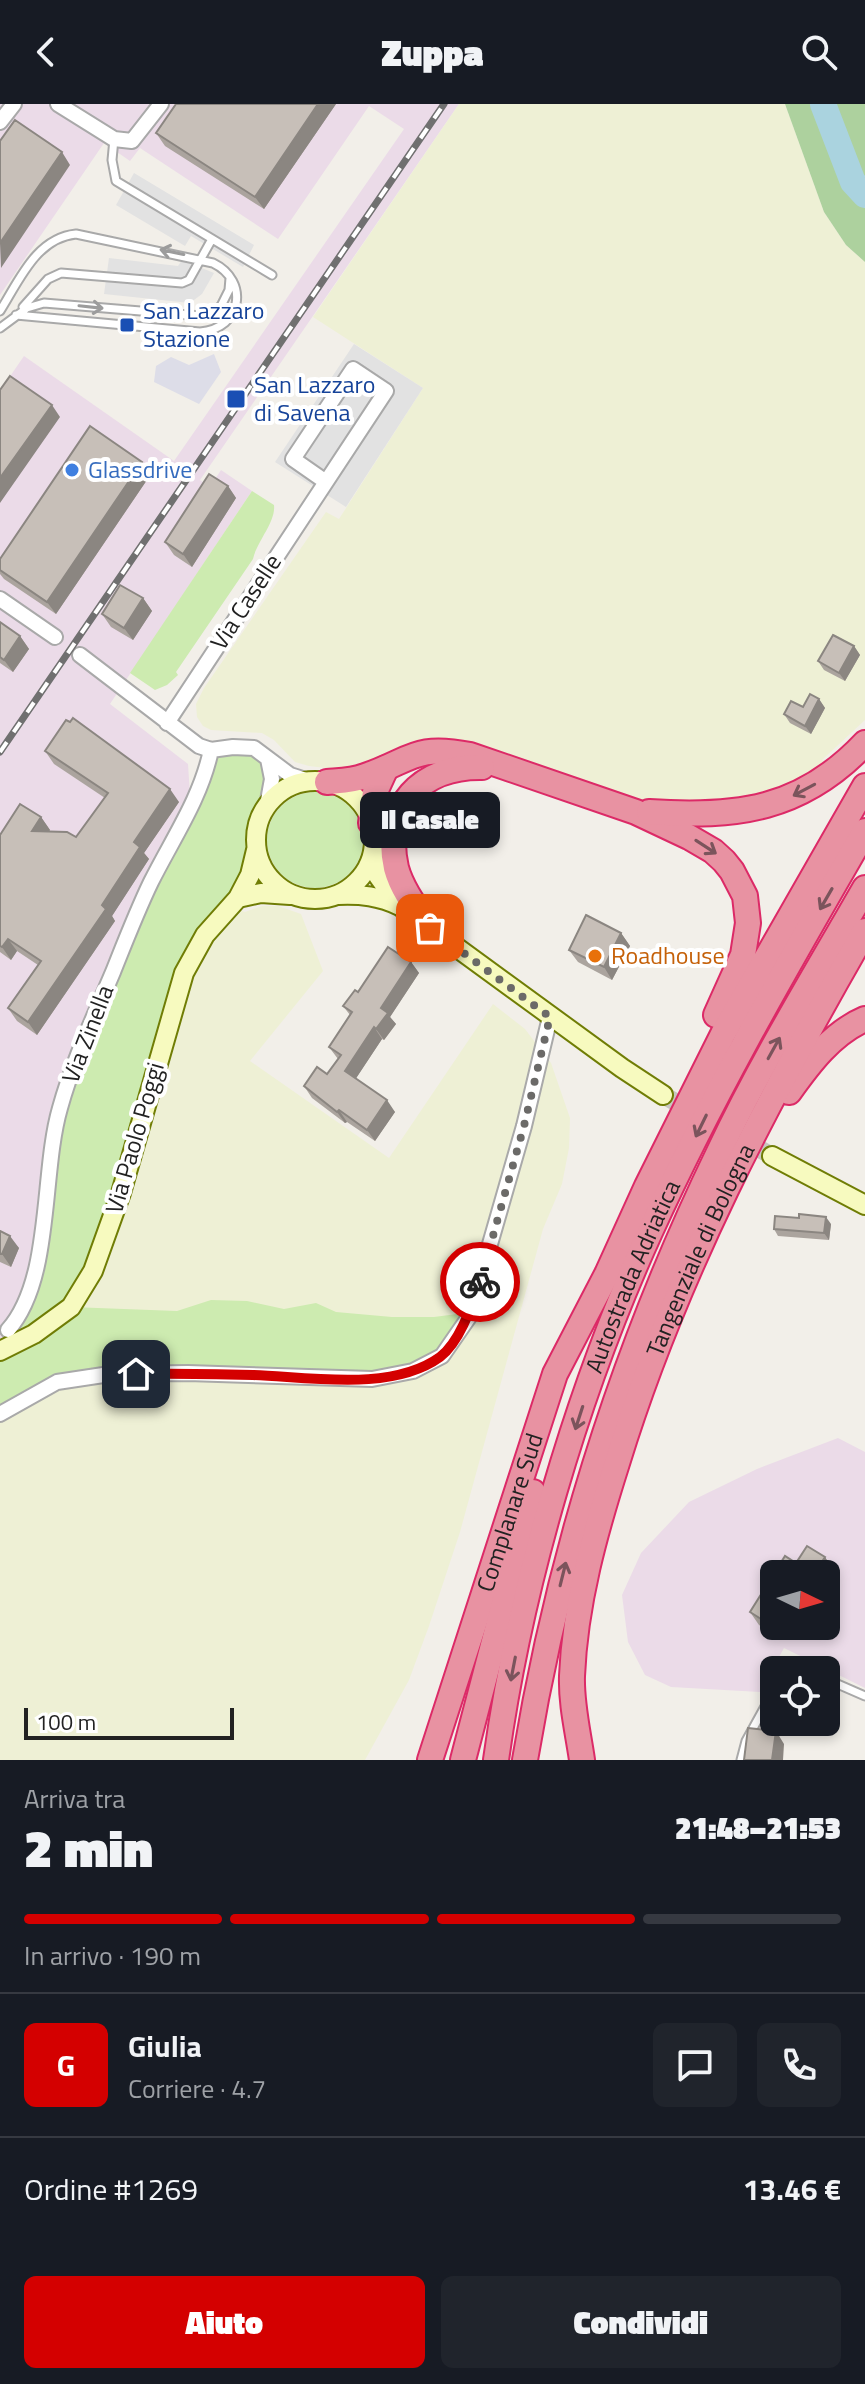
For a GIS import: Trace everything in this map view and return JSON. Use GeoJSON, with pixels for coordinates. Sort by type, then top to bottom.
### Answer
{"type":"FeatureCollection","features":[{"type":"Feature","properties":{"kind":"highway"},"geometry":{"type":"LineString","coordinates":[[636,812],[692,815],[734,813],[762,807],[799,794],[837,771],[865,743]]}},
{"type":"Feature","properties":{"kind":"highway"},"geometry":{"type":"LineString","coordinates":[[318,782],[361,778],[409,755],[447,751],[470,755],[636,812],[713,851],[739,882],[748,910],[747,937],[731,986],[673,1104],[666,1147]]}},
{"type":"Feature","properties":{"kind":"highway"},"geometry":{"type":"LineString","coordinates":[[430,928],[402,884],[397,869],[395,835],[404,803],[421,783],[445,771],[461,767],[516,771]]}},
{"type":"Feature","properties":{"kind":"highway"},"geometry":{"type":"LineString","coordinates":[[371,823],[375,792],[386,768]]}},
{"type":"Feature","properties":{"kind":"highway"},"geometry":{"type":"LineString","coordinates":[[463,1760],[534,1488],[569,1377],[607,1274],[723,1034],[865,786]]}},
{"type":"Feature","properties":{"kind":"highway","name":"Autostrada Adriatica"},"geometry":{"type":"LineString","coordinates":[[496,1760],[515,1657],[549,1516],[583,1405],[620,1305],[649,1234],[713,1101],[865,831]]}},
{"type":"Feature","properties":{"kind":"highway","name":"Autostrada Adriatica"},"geometry":{"type":"LineString","coordinates":[[525,1760],[548,1636],[569,1551],[589,1478],[630,1355],[684,1226],[731,1127],[865,888]]}},
{"type":"Feature","properties":{"kind":"highway","name":"Tangenziale di Bologna"},"geometry":{"type":"LineString","coordinates":[[582,1752],[572,1677],[584,1587],[605,1500],[642,1388],[729,1180],[784,1074],[865,931]]}},
{"type":"Feature","properties":{"kind":"highway"},"geometry":{"type":"LineString","coordinates":[[729,1180],[760,1144],[804,1071],[851,1025],[865,1019]]}},
{"type":"Feature","properties":{"kind":"highway","name":"Complanare Sud"},"geometry":{"type":"LineString","coordinates":[[430,1760],[555,1374],[607,1274]]}},
{"type":"Feature","properties":{"kind":"main road"},"geometry":{"type":"LineString","coordinates":[[238,898],[250,875],[259,820],[267,806],[285,788],[318,782],[344,789],[361,803],[371,823],[378,876],[400,906]]}},
{"type":"Feature","properties":{"kind":"main road"},"geometry":{"type":"LineString","coordinates":[[256,850],[267,877],[290,895]]}},
{"type":"Feature","properties":{"kind":"main road"},"geometry":{"type":"LineString","coordinates":[[338,895],[353,886],[365,872],[373,853]]}},
{"type":"Feature","properties":{"kind":"main road"},"geometry":{"type":"LineString","coordinates":[[238,898],[261,893],[307,899],[362,894],[383,898],[400,906],[550,1017],[663,1095]]}},
{"type":"Feature","properties":{"kind":"main road","name":"Via Paolo Poggi"},"geometry":{"type":"LineString","coordinates":[[0,1351],[34,1334],[71,1307],[93,1271],[121,1193],[184,973],[205,935],[238,898]]}},
{"type":"Feature","properties":{"kind":"main road"},"geometry":{"type":"LineString","coordinates":[[772,1156],[865,1205]]}},
{"type":"Feature","properties":{"kind":"street"},"geometry":{"type":"LineString","coordinates":[[0,122],[14,104]]}},
{"type":"Feature","properties":{"kind":"street"},"geometry":{"type":"LineString","coordinates":[[58,104],[114,139],[132,141],[161,104]]}},
{"type":"Feature","properties":{"kind":"street","name":"Via Caselle"},"geometry":{"type":"LineString","coordinates":[[167,723],[326,482],[386,391],[353,369],[293,459],[326,482]]}},
{"type":"Feature","properties":{"kind":"street"},"geometry":{"type":"LineString","coordinates":[[0,599],[55,637]]}},
{"type":"Feature","properties":{"kind":"street"},"geometry":{"type":"LineString","coordinates":[[80,655],[199,746],[211,750],[245,746],[254,748],[290,775],[318,782]]}},
{"type":"Feature","properties":{"kind":"street","name":"Via Zinella"},"geometry":{"type":"LineString","coordinates":[[8,1330],[21,1315],[38,1257],[59,1110],[79,1051],[150,883],[201,785],[211,750]]}},
{"type":"Feature","properties":{"kind":"street"},"geometry":{"type":"LineString","coordinates":[[267,806],[272,779],[268,759]]}},
{"type":"Feature","properties":{"kind":"street"},"geometry":{"type":"LineString","coordinates":[[0,1414],[57,1382],[110,1374],[188,1373],[372,1379],[413,1371],[442,1356],[469,1317],[524,1126],[550,1017]]}},
{"type":"Feature","properties":{"kind":"lane"},"geometry":{"type":"LineString","coordinates":[[114,139],[112,160],[116,181],[272,275]]}},
{"type":"Feature","properties":{"kind":"lane"},"geometry":{"type":"LineString","coordinates":[[0,311],[40,251],[63,235],[90,236],[201,258],[219,266],[230,276],[236,297],[236,307],[229,321],[211,331],[180,332],[16,315]]}},
{"type":"Feature","properties":{"kind":"lane"},"geometry":{"type":"LineString","coordinates":[[16,315],[48,279],[61,273],[182,283],[189,280],[212,239]]}},
{"type":"Feature","properties":{"kind":"lane"},"geometry":{"type":"LineString","coordinates":[[0,328],[33,305],[44,303],[183,316],[209,315],[225,299],[230,276]]}},
{"type":"Feature","properties":{"kind":"lane"},"geometry":{"type":"LineString","coordinates":[[840,1685],[865,1696]]}},
{"type":"Feature","properties":{"kind":"lane"},"geometry":{"type":"LineString","coordinates":[[741,1760],[746,1741],[760,1716]]}},
{"type":"Feature","properties":{"kind":"shaded area"},"geometry":{"type":"Polygon","coordinates":[[[0,104],[459,104],[200,480],[210,487],[221,470],[252,491],[110,704],[188,764],[190,795],[47,1263],[0,1386],[0,391],[24,356],[174,461],[404,129],[369,106],[278,239],[140,148],[130,161],[104,143],[0,295],[0,104]]]}},
{"type":"Feature","properties":{"kind":"shaded area"},"geometry":{"type":"Polygon","coordinates":[[[134,173],[254,245],[243,267],[191,236],[185,246],[116,205],[134,173]]]}},
{"type":"Feature","properties":{"kind":"shaded area"},"geometry":{"type":"Polygon","coordinates":[[[109,258],[178,266],[182,260],[214,273],[202,294],[190,303],[104,294],[109,258]]]}},
{"type":"Feature","properties":{"kind":"shaded area"},"geometry":{"type":"Polygon","coordinates":[[[354,344],[423,388],[346,507],[275,462],[354,344]]]}},
{"type":"Feature","properties":{"kind":"shaded area"},"geometry":{"type":"Polygon","coordinates":[[[214,354],[221,372],[199,404],[154,382],[156,366],[171,357],[189,365],[214,354]]]}},
{"type":"Feature","properties":{"kind":"shaded area"},"geometry":{"type":"Polygon","coordinates":[[[838,1438],[865,1452],[865,1688],[840,1676],[840,1656],[800,1656],[784,1648],[780,1656],[760,1656],[760,1692],[671,1687],[645,1675],[628,1642],[622,1595],[641,1553],[689,1502],[757,1469],[838,1438]]]}},
{"type":"Feature","properties":{"kind":"green space"},"geometry":{"type":"Polygon","coordinates":[[[459,104],[785,104],[824,212],[846,245],[865,262],[865,720],[822,760],[828,769],[761,800],[692,807],[639,800],[472,742],[441,740],[412,743],[393,749],[368,767],[342,770],[309,766],[295,762],[274,740],[262,733],[211,730],[203,726],[197,717],[196,704],[204,688],[326,512],[339,519],[423,388],[313,317],[459,104]]]}},
{"type":"Feature","properties":{"kind":"green space"},"geometry":{"type":"Polygon","coordinates":[[[785,104],[865,104],[865,262],[846,245],[824,212],[785,104]]]}},
{"type":"Feature","properties":{"kind":"green space"},"geometry":{"type":"Polygon","coordinates":[[[252,491],[274,505],[272,518],[253,559],[176,672],[178,675],[155,690],[130,673],[252,491]]]}},
{"type":"Feature","properties":{"kind":"green space"},"geometry":{"type":"Polygon","coordinates":[[[233,747],[268,759],[267,806],[259,820],[250,875],[205,935],[121,1193],[71,1307],[177,1311],[211,1300],[247,1301],[284,1309],[316,1303],[336,1312],[392,1317],[457,1314],[469,1317],[442,1356],[372,1379],[110,1374],[57,1382],[0,1413],[0,1346],[21,1315],[59,1110],[211,750],[233,747]]]}},
{"type":"Feature","properties":{"kind":"green space"},"geometry":{"type":"Polygon","coordinates":[[[315,792],[333,796],[349,806],[359,822],[363,840],[359,858],[349,874],[333,884],[315,888],[297,884],[281,874],[271,858],[267,840],[271,822],[281,806],[297,796],[315,792]]]}},
{"type":"Feature","properties":{"kind":"green space"},"geometry":{"type":"Polygon","coordinates":[[[217,902],[245,912],[262,906],[278,906],[301,914],[323,971],[250,1061],[389,1158],[493,1004],[525,1029],[551,1063],[570,1118],[569,1148],[562,1184],[543,1229],[460,1532],[429,1626],[409,1680],[365,1760],[0,1760],[0,1386],[217,902]]]}},
{"type":"Feature","properties":{"kind":"building"},"geometry":{"type":"Polygon","coordinates":[[[176,104],[318,104],[255,197],[156,133],[176,104]]]}},
{"type":"Feature","properties":{"kind":"building"},"geometry":{"type":"Polygon","coordinates":[[[15,120],[62,152],[0,243],[0,141],[15,120]]]}},
{"type":"Feature","properties":{"kind":"building"},"geometry":{"type":"Polygon","coordinates":[[[10,376],[52,405],[0,478],[0,390],[10,376]]]}},
{"type":"Feature","properties":{"kind":"building"},"geometry":{"type":"Polygon","coordinates":[[[90,426],[142,462],[47,602],[0,570],[0,559],[90,426]]]}},
{"type":"Feature","properties":{"kind":"building"},"geometry":{"type":"Polygon","coordinates":[[[209,474],[228,486],[183,554],[165,542],[209,474]]]}},
{"type":"Feature","properties":{"kind":"building"},"geometry":{"type":"Polygon","coordinates":[[[120,585],[143,598],[124,628],[102,614],[120,585]]]}},
{"type":"Feature","properties":{"kind":"building"},"geometry":{"type":"Polygon","coordinates":[[[0,622],[20,636],[4,660],[0,657],[0,622]]]}},
{"type":"Feature","properties":{"kind":"building"},"geometry":{"type":"Polygon","coordinates":[[[833,635],[854,646],[839,673],[818,661],[833,635]]]}},
{"type":"Feature","properties":{"kind":"building"},"geometry":{"type":"Polygon","coordinates":[[[810,694],[819,699],[805,726],[784,714],[791,701],[803,707],[810,694]]]}},
{"type":"Feature","properties":{"kind":"building"},"geometry":{"type":"Polygon","coordinates":[[[73,718],[170,789],[134,842],[140,847],[102,905],[106,909],[28,1022],[8,1008],[41,961],[8,939],[0,946],[0,835],[20,804],[41,817],[32,831],[67,832],[76,837],[108,793],[45,751],[66,720],[70,722],[73,718]]]}},
{"type":"Feature","properties":{"kind":"building"},"geometry":{"type":"Polygon","coordinates":[[[586,915],[621,933],[604,967],[569,950],[586,915]]]}},
{"type":"Feature","properties":{"kind":"building"},"geometry":{"type":"Polygon","coordinates":[[[388,947],[411,962],[381,1008],[388,1013],[376,1029],[374,1027],[345,1071],[387,1100],[367,1130],[339,1110],[337,1112],[304,1086],[317,1067],[327,1074],[341,1055],[329,1047],[352,1012],[343,1006],[355,990],[358,992],[388,947]]]}},
{"type":"Feature","properties":{"kind":"building"},"geometry":{"type":"Polygon","coordinates":[[[799,1214],[826,1217],[824,1233],[774,1229],[775,1216],[799,1218],[799,1214]]]}},
{"type":"Feature","properties":{"kind":"building"},"geometry":{"type":"Polygon","coordinates":[[[0,1231],[10,1236],[2,1254],[0,1254],[0,1231]]]}},
{"type":"Feature","properties":{"kind":"building"},"geometry":{"type":"Polygon","coordinates":[[[807,1546],[825,1557],[823,1560],[798,1560],[807,1546]]]}},
{"type":"Feature","properties":{"kind":"building"},"geometry":{"type":"Polygon","coordinates":[[[760,1596],[760,1618],[750,1612],[760,1596]]]}},
{"type":"Feature","properties":{"kind":"building"},"geometry":{"type":"Polygon","coordinates":[[[748,1728],[760,1729],[760,1736],[775,1736],[772,1760],[744,1760],[748,1728]]]}},
{"type":"Feature","properties":{"kind":"waterway"},"geometry":{"type":"LineString","coordinates":[[823,104],[853,182],[865,195]]}},
{"type":"Feature","properties":{"kind":"tunnel"},"geometry":{"type":"LineString","coordinates":[[663,1095],[772,1156]]}},
{"type":"Feature","properties":{"kind":"railway"},"geometry":{"type":"LineString","coordinates":[[0,752],[444,104]]}},
{"type":"Feature","properties":{"kind":"way so far"},"geometry":{"type":"LineString","coordinates":[[430,928],[550,1017],[524,1126],[480,1282]]}},
{"type":"Feature","properties":{"kind":"place","name":"San Lazzaro Stazione"},"geometry":{"type":"Point","coordinates":[127,325]}},
{"type":"Feature","properties":{"kind":"place","name":"San Lazzaro di Savena"},"geometry":{"type":"Point","coordinates":[236,399]}},
{"type":"Feature","properties":{"kind":"place","name":"Glassdrive"},"geometry":{"type":"Point","coordinates":[72,470]}},
{"type":"Feature","properties":{"kind":"place","name":"Il Casale"},"geometry":{"type":"Point","coordinates":[430,928]}},
{"type":"Feature","properties":{"kind":"place","name":"Roadhouse"},"geometry":{"type":"Point","coordinates":[595,956]}},
{"type":"Feature","properties":{"kind":"route"},"geometry":{"type":"LineString","coordinates":[[136,1374],[372,1379],[413,1371],[442,1356],[469,1317],[480,1282]]}}]}
